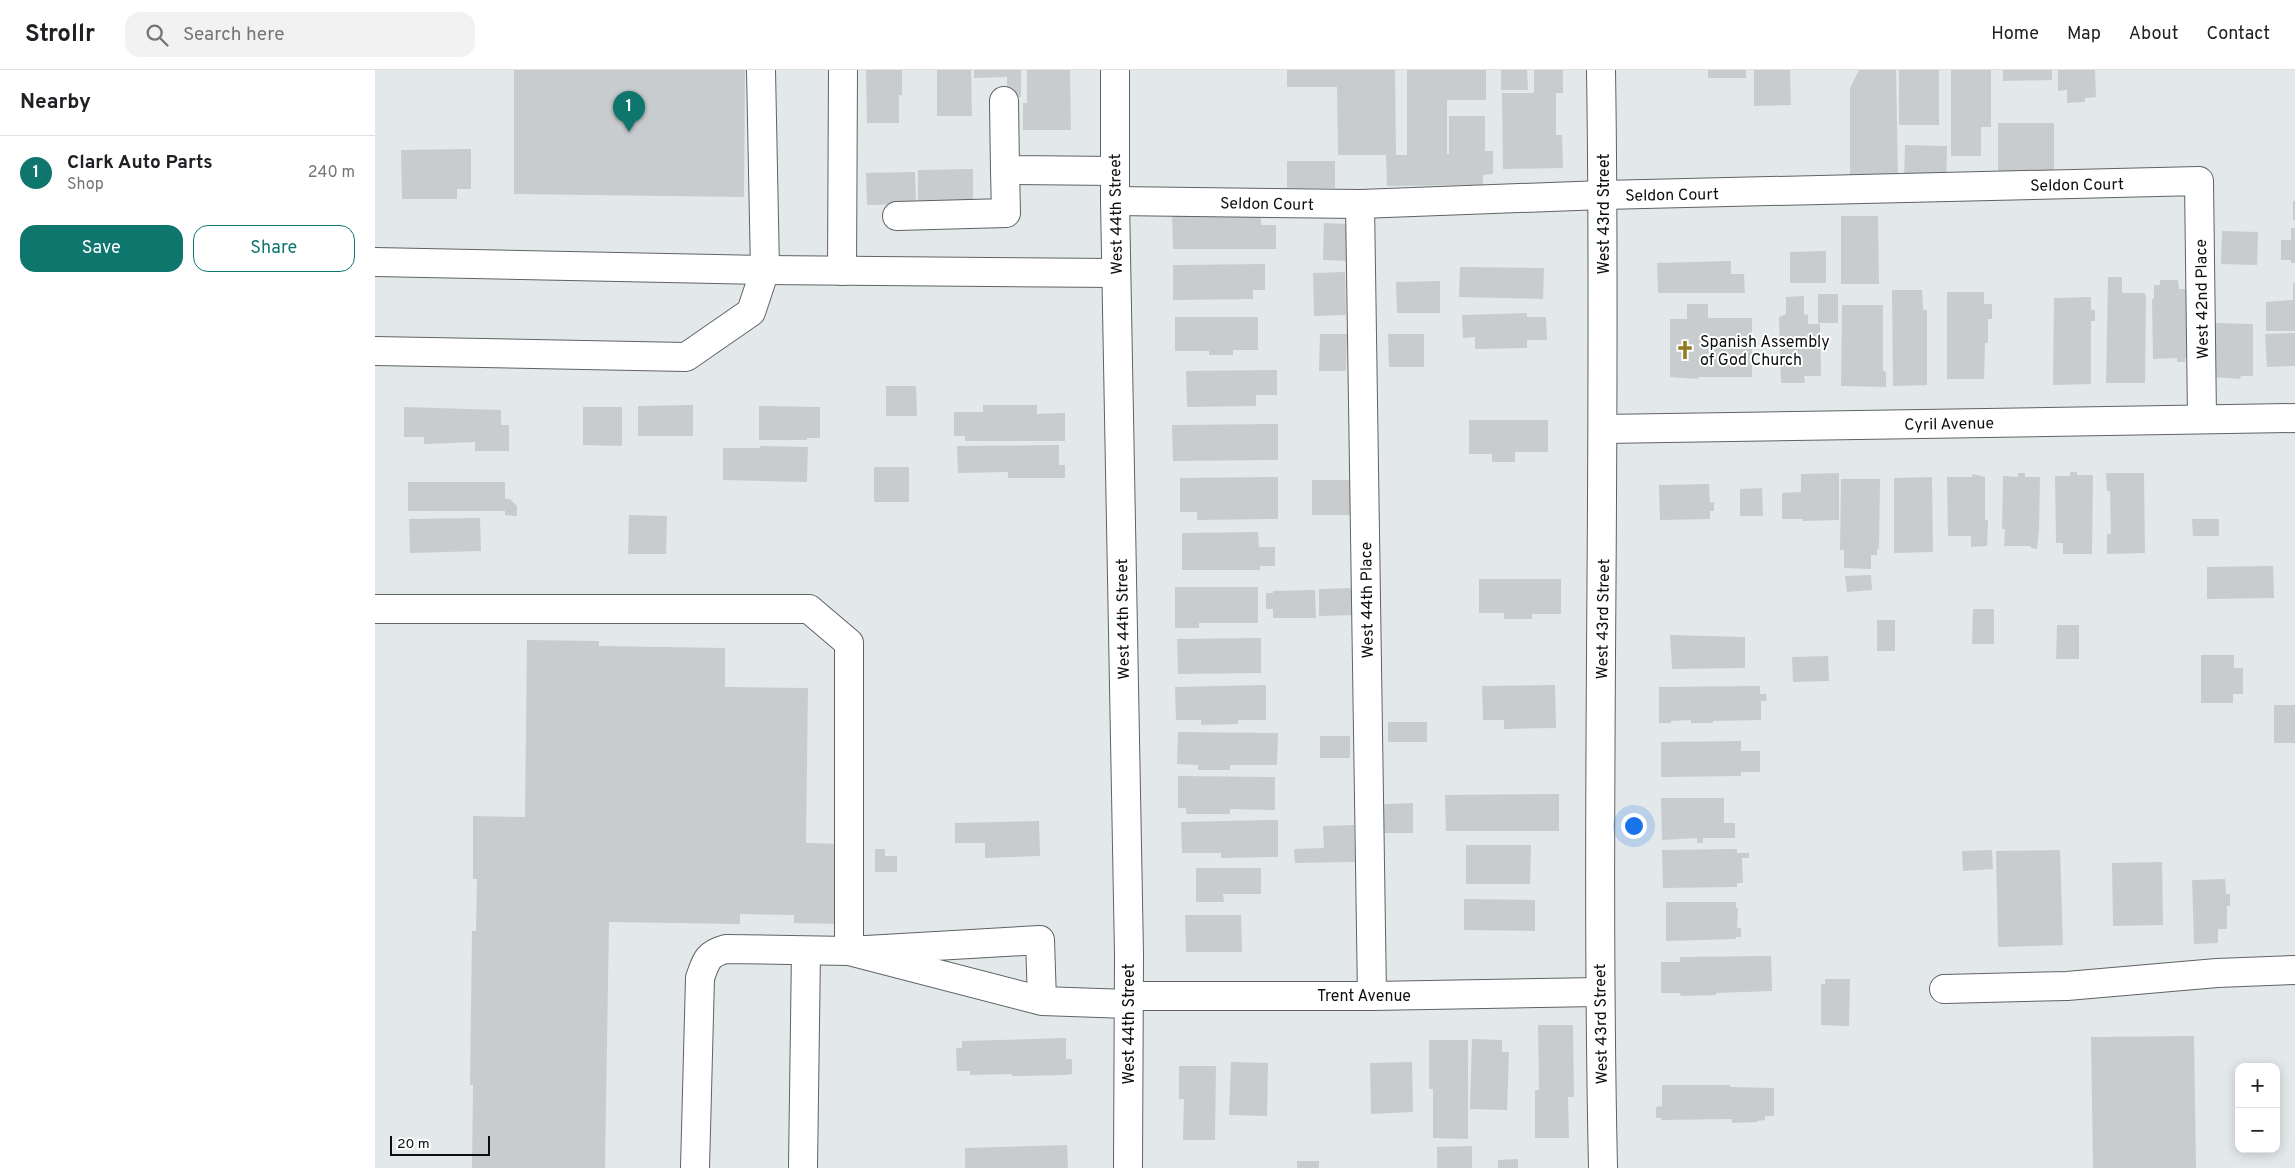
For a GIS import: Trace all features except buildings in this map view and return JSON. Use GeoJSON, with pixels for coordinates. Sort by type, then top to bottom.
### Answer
{"type":"FeatureCollection","features":[{"type":"Feature","properties":{"kind":"street"},"geometry":{"type":"LineString","coordinates":[[375,351],[686,357],[751,312],[765,270],[761,70]]}},
{"type":"Feature","properties":{"kind":"street"},"geometry":{"type":"LineString","coordinates":[[842,271],[843,70]]}},
{"type":"Feature","properties":{"kind":"street","name":"West 44th Street"},"geometry":{"type":"LineString","coordinates":[[1115,70],[1116,273],[1128,1000],[1128,1168]]}},
{"type":"Feature","properties":{"kind":"street","name":"West 43rd Street"},"geometry":{"type":"LineString","coordinates":[[1601,70],[1603,429],[1599,992],[1603,1168]]}},
{"type":"Feature","properties":{"kind":"street"},"geometry":{"type":"LineString","coordinates":[[897,216],[1006,213],[1004,101]]}},
{"type":"Feature","properties":{"kind":"street"},"geometry":{"type":"LineString","coordinates":[[1005,170],[1115,171]]}},
{"type":"Feature","properties":{"kind":"street","name":"Seldon Court"},"geometry":{"type":"LineString","coordinates":[[1115,201],[1361,204],[1603,195],[2199,181]]}},
{"type":"Feature","properties":{"kind":"street","name":"West 42nd Place"},"geometry":{"type":"LineString","coordinates":[[2199,181],[2202,418]]}},
{"type":"Feature","properties":{"kind":"street","name":"West 44th Place"},"geometry":{"type":"LineString","coordinates":[[1361,204],[1372,996]]}},
{"type":"Feature","properties":{"kind":"street"},"geometry":{"type":"LineString","coordinates":[[375,262],[765,270],[1116,273]]}},
{"type":"Feature","properties":{"kind":"street","name":"Cyril Avenue"},"geometry":{"type":"LineString","coordinates":[[1603,429],[2295,418]]}},
{"type":"Feature","properties":{"kind":"street"},"geometry":{"type":"LineString","coordinates":[[375,609],[809,609],[849,643],[849,951]]}},
{"type":"Feature","properties":{"kind":"street"},"geometry":{"type":"LineString","coordinates":[[695,1168],[700,978],[706,961],[713,953],[726,949],[849,951],[1040,940],[1042,1001]]}},
{"type":"Feature","properties":{"kind":"street"},"geometry":{"type":"LineString","coordinates":[[803,1168],[806,951]]}},
{"type":"Feature","properties":{"kind":"street","name":"Trent Avenue"},"geometry":{"type":"LineString","coordinates":[[849,951],[1042,1001],[1599,992]]}},
{"type":"Feature","properties":{"kind":"street"},"geometry":{"type":"LineString","coordinates":[[1945,990],[2067,986],[2217,973],[2295,970]]}},
{"type":"Feature","properties":{"kind":"place","name":"Clark Auto Parts"},"geometry":{"type":"Point","coordinates":[629,132]}},
{"type":"Feature","properties":{"kind":"place","name":"Spanish Assembly of God Church"},"geometry":{"type":"Point","coordinates":[1685,350]}}]}
